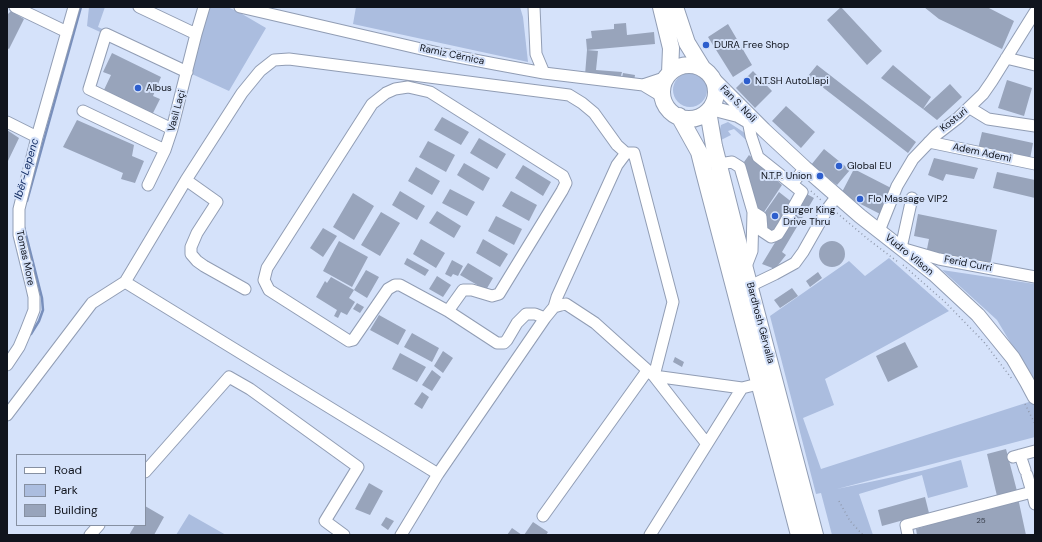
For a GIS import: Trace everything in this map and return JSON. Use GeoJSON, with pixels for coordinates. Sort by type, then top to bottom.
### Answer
{"type":"FeatureCollection","features":[{"type":"Feature","properties":{"kind":"highway"},"geometry":{"type":"LineString","coordinates":[[661,7],[671,48],[669,75]]}},
{"type":"Feature","properties":{"kind":"highway"},"geometry":{"type":"LineString","coordinates":[[675,7],[687,43],[708,73],[715,85],[716,93],[715,101],[709,110],[702,116],[687,118],[679,116],[669,109],[663,97],[664,84],[669,75],[678,68],[686,65],[695,66],[708,73]]}},
{"type":"Feature","properties":{"kind":"highway","name":"Bardhosh Gërvalla"},"geometry":{"type":"LineString","coordinates":[[709,110],[719,164],[745,269],[815,535]]}},
{"type":"Feature","properties":{"kind":"highway","name":"Bardhosh Gërvalla"},"geometry":{"type":"LineString","coordinates":[[679,116],[699,152],[799,535]]}},
{"type":"Feature","properties":{"kind":"main road","name":"Fan S. Noli"},"geometry":{"type":"LineString","coordinates":[[708,73],[764,130]]}},
{"type":"Feature","properties":{"kind":"main road"},"geometry":{"type":"LineString","coordinates":[[709,110],[738,115],[764,130]]}},
{"type":"Feature","properties":{"kind":"main road","name":"Vudro Vilson"},"geometry":{"type":"LineString","coordinates":[[764,130],[805,168],[833,201],[879,231],[901,248],[934,274],[978,315],[1013,358],[1027,382],[1030,400]]}},
{"type":"Feature","properties":{"kind":"street"},"geometry":{"type":"LineString","coordinates":[[15,7],[67,32]]}},
{"type":"Feature","properties":{"kind":"street","name":"Tomas More"},"geometry":{"type":"LineString","coordinates":[[7,365],[19,347],[34,310],[34,297],[19,235],[18,221],[22,195],[74,7]]}},
{"type":"Feature","properties":{"kind":"street"},"geometry":{"type":"LineString","coordinates":[[139,7],[196,34]]}},
{"type":"Feature","properties":{"kind":"street","name":"Vasil Laçi"},"geometry":{"type":"LineString","coordinates":[[148,185],[172,129],[204,7]]}},
{"type":"Feature","properties":{"kind":"street","name":"Ramiz Cërnica"},"geometry":{"type":"LineString","coordinates":[[240,7],[443,54],[544,73],[643,85],[663,97]]}},
{"type":"Feature","properties":{"kind":"street"},"geometry":{"type":"LineString","coordinates":[[534,7],[536,54],[544,73]]}},
{"type":"Feature","properties":{"kind":"street","name":"Kosturi"},"geometry":{"type":"LineString","coordinates":[[879,231],[897,186],[913,159],[946,126],[970,108],[992,81],[1035,12]]}},
{"type":"Feature","properties":{"kind":"street"},"geometry":{"type":"LineString","coordinates":[[172,129],[89,90],[106,34],[187,72]]}},
{"type":"Feature","properties":{"kind":"street"},"geometry":{"type":"LineString","coordinates":[[1006,58],[1035,65]]}},
{"type":"Feature","properties":{"kind":"street"},"geometry":{"type":"LineString","coordinates":[[7,415],[92,303],[126,282],[186,180],[242,93],[260,71],[274,60],[289,59],[569,95],[594,113],[617,145],[626,153],[634,152],[673,302],[650,373],[543,516]]}},
{"type":"Feature","properties":{"kind":"street"},"geometry":{"type":"LineString","coordinates":[[643,85],[669,75]]}},
{"type":"Feature","properties":{"kind":"street"},"geometry":{"type":"LineString","coordinates":[[448,311],[463,290],[472,290],[492,296],[499,294],[566,184],[563,176],[553,169],[430,92],[408,87],[395,89],[386,93],[372,104],[267,268],[264,280],[269,290],[349,341],[353,340],[388,289],[395,284],[400,285],[448,311],[497,343],[501,344],[508,340],[517,323],[526,314],[535,314],[545,318]]}},
{"type":"Feature","properties":{"kind":"street"},"geometry":{"type":"LineString","coordinates":[[970,108],[988,119],[1035,126]]}},
{"type":"Feature","properties":{"kind":"street"},"geometry":{"type":"LineString","coordinates":[[83,111],[164,150]]}},
{"type":"Feature","properties":{"kind":"street"},"geometry":{"type":"LineString","coordinates":[[748,120],[750,136],[758,157],[792,184],[807,192],[778,234],[774,236],[771,237],[762,231],[761,217],[753,212]]}},
{"type":"Feature","properties":{"kind":"street"},"geometry":{"type":"LineString","coordinates":[[7,122],[37,137]]}},
{"type":"Feature","properties":{"kind":"street","name":"Adem Ademi"},"geometry":{"type":"LineString","coordinates":[[929,142],[1035,164]]}},
{"type":"Feature","properties":{"kind":"street"},"geometry":{"type":"LineString","coordinates":[[405,532],[438,474],[556,302],[618,165],[626,153]]}},
{"type":"Feature","properties":{"kind":"street"},"geometry":{"type":"LineString","coordinates":[[719,164],[732,162],[740,167],[753,212],[752,252],[745,269]]}},
{"type":"Feature","properties":{"kind":"street"},"geometry":{"type":"LineString","coordinates":[[792,184],[805,168]]}},
{"type":"Feature","properties":{"kind":"street"},"geometry":{"type":"LineString","coordinates":[[186,180],[217,202],[197,233],[192,244],[191,254],[204,266],[245,289]]}},
{"type":"Feature","properties":{"kind":"street"},"geometry":{"type":"LineString","coordinates":[[901,248],[912,198]]}},
{"type":"Feature","properties":{"kind":"street"},"geometry":{"type":"LineString","coordinates":[[750,286],[794,263],[803,252],[833,201]]}},
{"type":"Feature","properties":{"kind":"street","name":"Ferid Curri"},"geometry":{"type":"LineString","coordinates":[[901,248],[922,255],[1035,277]]}},
{"type":"Feature","properties":{"kind":"street"},"geometry":{"type":"LineString","coordinates":[[126,282],[438,474]]}},
{"type":"Feature","properties":{"kind":"street"},"geometry":{"type":"LineString","coordinates":[[556,302],[566,304],[595,323],[650,373],[707,444]]}},
{"type":"Feature","properties":{"kind":"street"},"geometry":{"type":"LineString","coordinates":[[650,373],[742,388],[775,380]]}},
{"type":"Feature","properties":{"kind":"street"},"geometry":{"type":"LineString","coordinates":[[146,471],[229,377],[250,389],[358,467],[325,521],[344,535]]}},
{"type":"Feature","properties":{"kind":"street"},"geometry":{"type":"LineString","coordinates":[[650,535],[742,388]]}},
{"type":"Feature","properties":{"kind":"street"},"geometry":{"type":"LineString","coordinates":[[1035,451],[1016,456],[1026,473],[1035,504]]}},
{"type":"Feature","properties":{"kind":"street"},"geometry":{"type":"LineString","coordinates":[[908,535],[906,525],[1032,492]]}},
{"type":"Feature","properties":{"kind":"street"},"geometry":{"type":"LineString","coordinates":[[90,535],[98,526]]}},
{"type":"Feature","properties":{"kind":"path"},"geometry":{"type":"LineString","coordinates":[[807,192],[833,201],[869,240],[901,264],[945,302],[984,342],[1014,382]]}},
{"type":"Feature","properties":{"kind":"path"},"geometry":{"type":"LineString","coordinates":[[1030,400],[1035,424]]}},
{"type":"Feature","properties":{"kind":"path"},"geometry":{"type":"LineString","coordinates":[[839,501],[850,521],[863,535]]}},
{"type":"Feature","properties":{"kind":"green space"},"geometry":{"type":"Polygon","coordinates":[[[89,7],[105,7],[98,27],[180,64],[189,66],[205,7],[227,7],[237,11],[266,28],[229,91],[87,26],[89,7]]]}},
{"type":"Feature","properties":{"kind":"green space"},"geometry":{"type":"Polygon","coordinates":[[[356,7],[520,7],[523,17],[528,62],[353,24],[356,7]]]}},
{"type":"Feature","properties":{"kind":"green space"},"geometry":{"type":"Polygon","coordinates":[[[693,73],[702,78],[706,83],[706,97],[702,102],[697,106],[687,107],[683,106],[674,97],[673,87],[674,83],[683,74],[693,73]]]}},
{"type":"Feature","properties":{"kind":"green space"},"geometry":{"type":"Polygon","coordinates":[[[728,122],[748,135],[745,139],[734,129],[728,131],[731,135],[719,141],[718,137],[721,125],[728,122]]]}},
{"type":"Feature","properties":{"kind":"green space"},"geometry":{"type":"Polygon","coordinates":[[[889,258],[949,311],[825,379],[834,405],[803,418],[821,469],[1035,400],[1035,437],[837,489],[921,471],[961,460],[968,487],[928,498],[922,475],[859,494],[873,535],[832,535],[821,493],[816,494],[770,316],[849,261],[865,276],[889,258]]]}},
{"type":"Feature","properties":{"kind":"green space"},"geometry":{"type":"Polygon","coordinates":[[[942,270],[1035,284],[1035,384],[997,320],[942,270]]]}},
{"type":"Feature","properties":{"kind":"green space"},"geometry":{"type":"Polygon","coordinates":[[[189,514],[226,535],[176,535],[189,514]]]}},
{"type":"Feature","properties":{"kind":"building"},"geometry":{"type":"Polygon","coordinates":[[[841,7],[882,51],[867,65],[827,20],[841,7]]]}},
{"type":"Feature","properties":{"kind":"building"},"geometry":{"type":"Polygon","coordinates":[[[924,7],[987,7],[1014,21],[1002,49],[939,19],[924,7]]]}},
{"type":"Feature","properties":{"kind":"building"},"geometry":{"type":"Polygon","coordinates":[[[11,11],[24,19],[9,49],[7,48],[7,15],[11,11]]]}},
{"type":"Feature","properties":{"kind":"building"},"geometry":{"type":"Polygon","coordinates":[[[626,23],[627,35],[654,32],[655,44],[587,50],[586,39],[592,38],[591,31],[614,29],[614,24],[626,23]]]}},
{"type":"Feature","properties":{"kind":"building"},"geometry":{"type":"Polygon","coordinates":[[[728,24],[752,65],[733,77],[708,37],[728,24]]]}},
{"type":"Feature","properties":{"kind":"building"},"geometry":{"type":"Polygon","coordinates":[[[587,50],[598,51],[596,70],[622,72],[620,79],[585,75],[587,50]]]}},
{"type":"Feature","properties":{"kind":"building"},"geometry":{"type":"Polygon","coordinates":[[[112,53],[161,77],[153,96],[160,99],[152,115],[103,92],[111,75],[103,72],[112,53]]]}},
{"type":"Feature","properties":{"kind":"building"},"geometry":{"type":"Polygon","coordinates":[[[817,65],[916,142],[908,153],[808,76],[817,65]]]}},
{"type":"Feature","properties":{"kind":"building"},"geometry":{"type":"Polygon","coordinates":[[[893,65],[931,97],[923,109],[881,78],[893,65]]]}},
{"type":"Feature","properties":{"kind":"building"},"geometry":{"type":"Polygon","coordinates":[[[753,71],[772,91],[755,108],[736,88],[753,71]]]}},
{"type":"Feature","properties":{"kind":"building"},"geometry":{"type":"Polygon","coordinates":[[[623,73],[635,75],[634,81],[622,78],[623,73]]]}},
{"type":"Feature","properties":{"kind":"building"},"geometry":{"type":"Polygon","coordinates":[[[1007,80],[1032,88],[1024,116],[998,108],[1007,80]]]}},
{"type":"Feature","properties":{"kind":"building"},"geometry":{"type":"Polygon","coordinates":[[[950,84],[962,97],[937,120],[923,109],[950,84]]]}},
{"type":"Feature","properties":{"kind":"building"},"geometry":{"type":"Polygon","coordinates":[[[786,106],[815,132],[801,148],[772,121],[786,106]]]}},
{"type":"Feature","properties":{"kind":"building"},"geometry":{"type":"Polygon","coordinates":[[[442,117],[469,132],[461,145],[434,130],[442,117]]]}},
{"type":"Feature","properties":{"kind":"building"},"geometry":{"type":"Polygon","coordinates":[[[77,120],[134,145],[132,156],[144,161],[135,183],[121,179],[123,173],[63,147],[77,120]]]}},
{"type":"Feature","properties":{"kind":"building"},"geometry":{"type":"Polygon","coordinates":[[[7,130],[19,138],[7,163],[7,130]]]}},
{"type":"Feature","properties":{"kind":"building"},"geometry":{"type":"Polygon","coordinates":[[[982,132],[1033,143],[1030,159],[978,149],[982,132]]]}},
{"type":"Feature","properties":{"kind":"building"},"geometry":{"type":"Polygon","coordinates":[[[479,138],[506,154],[497,169],[470,153],[479,138]]]}},
{"type":"Feature","properties":{"kind":"building"},"geometry":{"type":"Polygon","coordinates":[[[428,141],[455,155],[446,172],[419,157],[428,141]]]}},
{"type":"Feature","properties":{"kind":"building"},"geometry":{"type":"Polygon","coordinates":[[[824,149],[850,170],[837,185],[811,165],[824,149]]]}},
{"type":"Feature","properties":{"kind":"building"},"geometry":{"type":"Polygon","coordinates":[[[749,155],[782,185],[764,212],[757,214],[744,162],[749,155]]]}},
{"type":"Feature","properties":{"kind":"building"},"geometry":{"type":"Polygon","coordinates":[[[934,158],[978,168],[974,179],[946,174],[943,181],[928,175],[934,158]]]}},
{"type":"Feature","properties":{"kind":"building"},"geometry":{"type":"Polygon","coordinates":[[[464,163],[490,178],[483,191],[457,175],[464,163]]]}},
{"type":"Feature","properties":{"kind":"building"},"geometry":{"type":"Polygon","coordinates":[[[523,165],[551,182],[543,196],[515,178],[523,165]]]}},
{"type":"Feature","properties":{"kind":"building"},"geometry":{"type":"Polygon","coordinates":[[[416,167],[440,181],[432,195],[408,181],[416,167]]]}},
{"type":"Feature","properties":{"kind":"building"},"geometry":{"type":"Polygon","coordinates":[[[854,169],[895,190],[882,215],[841,194],[854,169]]]}},
{"type":"Feature","properties":{"kind":"building"},"geometry":{"type":"Polygon","coordinates":[[[997,172],[1035,180],[1035,198],[993,188],[997,172]]]}},
{"type":"Feature","properties":{"kind":"building"},"geometry":{"type":"Polygon","coordinates":[[[450,189],[475,202],[467,216],[442,203],[450,189]]]}},
{"type":"Feature","properties":{"kind":"building"},"geometry":{"type":"Polygon","coordinates":[[[400,191],[425,206],[417,220],[392,205],[400,191]]]}},
{"type":"Feature","properties":{"kind":"building"},"geometry":{"type":"Polygon","coordinates":[[[511,191],[537,205],[529,221],[502,206],[511,191]]]}},
{"type":"Feature","properties":{"kind":"building","name":"Burger King Drive Thru"},"geometry":{"type":"Polygon","coordinates":[[[779,192],[793,203],[771,235],[764,227],[766,220],[765,212],[779,192]]]}},
{"type":"Feature","properties":{"kind":"building"},"geometry":{"type":"Polygon","coordinates":[[[353,193],[374,206],[354,240],[333,227],[353,193]]]}},
{"type":"Feature","properties":{"kind":"building"},"geometry":{"type":"Polygon","coordinates":[[[805,193],[814,198],[782,252],[786,255],[775,269],[762,264],[805,193]]]}},
{"type":"Feature","properties":{"kind":"building"},"geometry":{"type":"Polygon","coordinates":[[[437,211],[461,226],[454,238],[429,223],[437,211]]]}},
{"type":"Feature","properties":{"kind":"building"},"geometry":{"type":"Polygon","coordinates":[[[381,212],[400,223],[380,256],[361,245],[381,212]]]}},
{"type":"Feature","properties":{"kind":"building"},"geometry":{"type":"Polygon","coordinates":[[[918,214],[997,230],[990,266],[926,254],[929,239],[914,236],[918,214]]]}},
{"type":"Feature","properties":{"kind":"building"},"geometry":{"type":"Polygon","coordinates":[[[496,216],[522,229],[514,245],[488,231],[496,216]]]}},
{"type":"Feature","properties":{"kind":"building"},"geometry":{"type":"Polygon","coordinates":[[[323,228],[337,236],[323,257],[310,248],[323,228]]]}},
{"type":"Feature","properties":{"kind":"building"},"geometry":{"type":"Polygon","coordinates":[[[421,239],[445,253],[436,268],[413,254],[421,239]]]}},
{"type":"Feature","properties":{"kind":"building"},"geometry":{"type":"Polygon","coordinates":[[[483,239],[508,254],[500,267],[476,253],[483,239]]]}},
{"type":"Feature","properties":{"kind":"building"},"geometry":{"type":"Polygon","coordinates":[[[339,241],[368,257],[352,287],[323,271],[339,241]]]}},
{"type":"Feature","properties":{"kind":"building"},"geometry":{"type":"Polygon","coordinates":[[[832,241],[841,245],[845,254],[841,263],[832,267],[823,263],[819,254],[823,245],[832,241]]]}},
{"type":"Feature","properties":{"kind":"building"},"geometry":{"type":"Polygon","coordinates":[[[407,258],[429,270],[425,276],[404,264],[407,258]]]}},
{"type":"Feature","properties":{"kind":"building"},"geometry":{"type":"Polygon","coordinates":[[[452,260],[463,266],[458,276],[453,274],[451,277],[445,274],[452,260]]]}},
{"type":"Feature","properties":{"kind":"building"},"geometry":{"type":"Polygon","coordinates":[[[468,263],[493,278],[486,290],[460,275],[468,263]]]}},
{"type":"Feature","properties":{"kind":"building"},"geometry":{"type":"Polygon","coordinates":[[[366,270],[379,277],[367,298],[354,290],[366,270]]]}},
{"type":"Feature","properties":{"kind":"building"},"geometry":{"type":"Polygon","coordinates":[[[818,272],[822,278],[810,287],[806,281],[818,272]]]}},
{"type":"Feature","properties":{"kind":"building"},"geometry":{"type":"Polygon","coordinates":[[[437,276],[451,285],[443,297],[429,289],[437,276]]]}},
{"type":"Feature","properties":{"kind":"building"},"geometry":{"type":"Polygon","coordinates":[[[331,277],[354,290],[349,298],[355,302],[347,315],[341,312],[338,318],[334,316],[337,310],[316,297],[325,281],[327,283],[331,277]]]}},
{"type":"Feature","properties":{"kind":"building"},"geometry":{"type":"Polygon","coordinates":[[[792,288],[798,296],[780,308],[774,300],[792,288]]]}},
{"type":"Feature","properties":{"kind":"building"},"geometry":{"type":"Polygon","coordinates":[[[357,303],[364,307],[360,313],[353,309],[357,303]]]}},
{"type":"Feature","properties":{"kind":"building"},"geometry":{"type":"Polygon","coordinates":[[[379,315],[406,330],[398,345],[370,330],[379,315]]]}},
{"type":"Feature","properties":{"kind":"building"},"geometry":{"type":"Polygon","coordinates":[[[412,333],[439,348],[432,362],[404,347],[412,333]]]}},
{"type":"Feature","properties":{"kind":"building"},"geometry":{"type":"Polygon","coordinates":[[[905,342],[918,367],[888,382],[876,356],[905,342]]]}},
{"type":"Feature","properties":{"kind":"building"},"geometry":{"type":"Polygon","coordinates":[[[443,351],[453,358],[443,373],[434,366],[443,351]]]}},
{"type":"Feature","properties":{"kind":"building"},"geometry":{"type":"Polygon","coordinates":[[[400,353],[426,367],[417,382],[392,369],[400,353]]]}},
{"type":"Feature","properties":{"kind":"building"},"geometry":{"type":"Polygon","coordinates":[[[675,357],[684,362],[682,367],[673,362],[675,357]]]}},
{"type":"Feature","properties":{"kind":"building"},"geometry":{"type":"Polygon","coordinates":[[[432,370],[441,377],[432,391],[422,385],[432,370]]]}},
{"type":"Feature","properties":{"kind":"building"},"geometry":{"type":"Polygon","coordinates":[[[422,392],[429,397],[422,409],[414,404],[422,392]]]}},
{"type":"Feature","properties":{"kind":"building"},"geometry":{"type":"Polygon","coordinates":[[[1006,449],[1017,491],[997,496],[987,454],[1006,449]]]}},
{"type":"Feature","properties":{"kind":"building"},"geometry":{"type":"Polygon","coordinates":[[[369,483],[383,491],[370,515],[355,509],[369,483]]]}},
{"type":"Feature","properties":{"kind":"building"},"geometry":{"type":"Polygon","coordinates":[[[925,497],[929,513],[882,526],[878,510],[925,497]]]}},
{"type":"Feature","properties":{"kind":"building"},"geometry":{"type":"Polygon","coordinates":[[[1018,498],[1026,535],[917,535],[916,529],[1018,498]]]}},
{"type":"Feature","properties":{"kind":"building"},"geometry":{"type":"Polygon","coordinates":[[[146,507],[164,517],[154,535],[129,535],[134,526],[146,526],[146,507]]]}},
{"type":"Feature","properties":{"kind":"building"},"geometry":{"type":"Polygon","coordinates":[[[386,517],[394,521],[388,530],[381,525],[386,517]]]}},
{"type":"Feature","properties":{"kind":"building"},"geometry":{"type":"Polygon","coordinates":[[[533,522],[548,532],[546,535],[524,535],[533,522]]]}},
{"type":"Feature","properties":{"kind":"building"},"geometry":{"type":"Polygon","coordinates":[[[512,528],[522,535],[507,535],[512,528]]]}},
{"type":"Feature","properties":{"kind":"waterway","name":"Ibër-Lepenc"},"geometry":{"type":"LineString","coordinates":[[27,201],[81,7]]}},
{"type":"Feature","properties":{"kind":"waterway","name":"Ibër-Lepenc"},"geometry":{"type":"LineString","coordinates":[[24,227],[42,298],[43,310],[39,321],[31,334]]}},
{"type":"Feature","properties":{"kind":"place","name":"DURA Free Shop"},"geometry":{"type":"Point","coordinates":[706,45]}},
{"type":"Feature","properties":{"kind":"place","name":"N.T.SH AutoLlapi"},"geometry":{"type":"Point","coordinates":[747,81]}},
{"type":"Feature","properties":{"kind":"place","name":"Albus"},"geometry":{"type":"Point","coordinates":[138,88]}},
{"type":"Feature","properties":{"kind":"place","name":"Global EU"},"geometry":{"type":"Point","coordinates":[839,166]}},
{"type":"Feature","properties":{"kind":"place","name":"N.T.P. Union"},"geometry":{"type":"Point","coordinates":[820,176]}},
{"type":"Feature","properties":{"kind":"place","name":"Flo Massage VIP2"},"geometry":{"type":"Point","coordinates":[860,199]}},
{"type":"Feature","properties":{"kind":"place","name":"Burger King Drive Thru"},"geometry":{"type":"Point","coordinates":[775,216]}}]}
